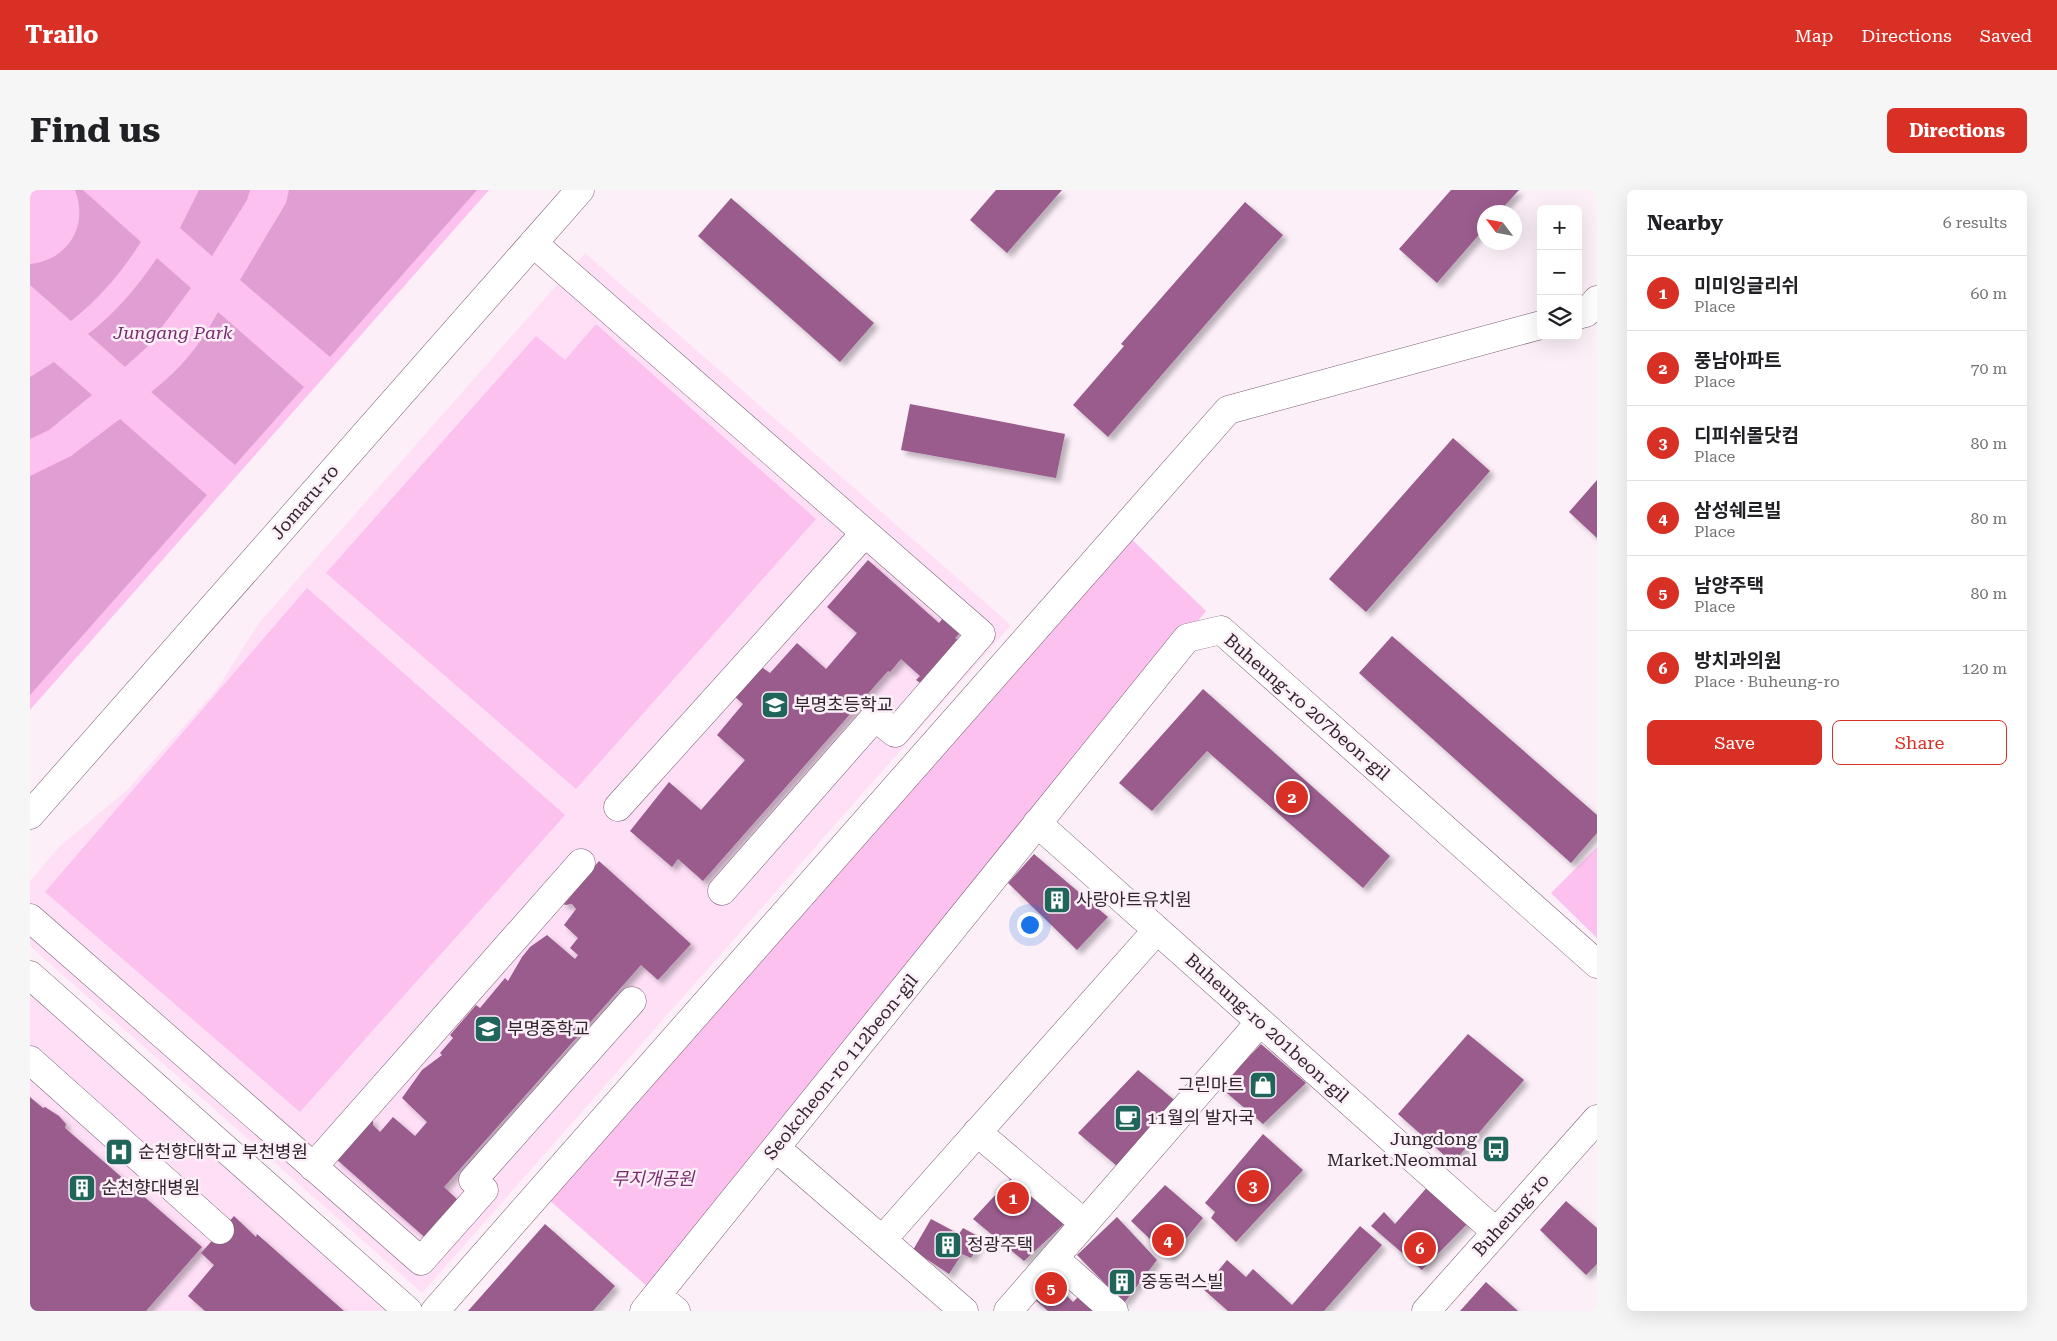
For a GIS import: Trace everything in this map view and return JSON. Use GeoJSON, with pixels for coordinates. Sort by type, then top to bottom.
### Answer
{"type":"FeatureCollection","features":[{"type":"Feature","properties":{"kind":"street","name":"Jomaru-ro"},"geometry":{"type":"LineString","coordinates":[[30,815],[580,190]]}},
{"type":"Feature","properties":{"kind":"street"},"geometry":{"type":"LineString","coordinates":[[533,243],[981,634],[895,733],[875,717],[722,891]]}},
{"type":"Feature","properties":{"kind":"street"},"geometry":{"type":"LineString","coordinates":[[1582,314],[1586,313],[1597,300]]}},
{"type":"Feature","properties":{"kind":"street"},"geometry":{"type":"LineString","coordinates":[[435,1311],[1228,410],[1537,326]]}},
{"type":"Feature","properties":{"kind":"street"},"geometry":{"type":"LineString","coordinates":[[618,807],[865,533]]}},
{"type":"Feature","properties":{"kind":"street","name":"Buheung-ro 207beon-gil"},"geometry":{"type":"LineString","coordinates":[[1037,823],[1186,638],[1221,630],[1597,964]]}},
{"type":"Feature","properties":{"kind":"street","name":"Buheung-ro 201beon-gil"},"geometry":{"type":"LineString","coordinates":[[1037,823],[1496,1232]]}},
{"type":"Feature","properties":{"kind":"street","name":"Seokcheon-ro 112beon-gil"},"geometry":{"type":"LineString","coordinates":[[659,1306],[776,1148],[1037,823]]}},
{"type":"Feature","properties":{"kind":"street"},"geometry":{"type":"LineString","coordinates":[[313,1167],[581,864]]}},
{"type":"Feature","properties":{"kind":"street"},"geometry":{"type":"LineString","coordinates":[[30,918],[421,1261],[484,1190],[473,1180],[632,1001]]}},
{"type":"Feature","properties":{"kind":"street"},"geometry":{"type":"LineString","coordinates":[[882,1240],[1157,930]]}},
{"type":"Feature","properties":{"kind":"street"},"geometry":{"type":"LineString","coordinates":[[30,975],[408,1311]]}},
{"type":"Feature","properties":{"kind":"street"},"geometry":{"type":"LineString","coordinates":[[1008,1311],[1260,1022]]}},
{"type":"Feature","properties":{"kind":"street"},"geometry":{"type":"LineString","coordinates":[[30,1060],[220,1230]]}},
{"type":"Feature","properties":{"kind":"street","name":"Buheung-ro"},"geometry":{"type":"LineString","coordinates":[[1426,1311],[1597,1119]]}},
{"type":"Feature","properties":{"kind":"street"},"geometry":{"type":"LineString","coordinates":[[976,1132],[1084,1223]]}},
{"type":"Feature","properties":{"kind":"street"},"geometry":{"type":"LineString","coordinates":[[776,1148],[964,1311]]}},
{"type":"Feature","properties":{"kind":"street"},"geometry":{"type":"LineString","coordinates":[[1054,1258],[1114,1311]]}},
{"type":"Feature","properties":{"kind":"shaded area"},"geometry":{"type":"Polygon","coordinates":[[[75,190],[83,190],[141,242],[109,285],[71,321],[30,285],[30,264],[55,256],[72,239],[77,228],[79,216],[79,203],[75,190]]]}},
{"type":"Feature","properties":{"kind":"shaded area"},"geometry":{"type":"Polygon","coordinates":[[[199,190],[250,190],[247,200],[212,256],[180,228],[199,190]]]}},
{"type":"Feature","properties":{"kind":"shaded area"},"geometry":{"type":"Polygon","coordinates":[[[289,190],[477,190],[330,357],[240,280],[286,203],[289,190]]]}},
{"type":"Feature","properties":{"kind":"shaded area"},"geometry":{"type":"Polygon","coordinates":[[[585,253],[1011,625],[422,1293],[30,946],[30,881],[60,846],[127,790],[217,689],[259,623],[585,253]]]}},
{"type":"Feature","properties":{"kind":"shaded area"},"geometry":{"type":"Polygon","coordinates":[[[157,258],[191,288],[147,347],[125,367],[88,334],[125,299],[157,258]]]}},
{"type":"Feature","properties":{"kind":"shaded area"},"geometry":{"type":"Polygon","coordinates":[[[218,312],[304,387],[235,465],[151,392],[189,356],[218,312]]]}},
{"type":"Feature","properties":{"kind":"shaded area"},"geometry":{"type":"Polygon","coordinates":[[[54,362],[92,395],[49,430],[30,439],[30,377],[54,362]]]}},
{"type":"Feature","properties":{"kind":"shaded area"},"geometry":{"type":"Polygon","coordinates":[[[120,419],[207,495],[30,695],[30,476],[71,456],[120,419]]]}},
{"type":"Feature","properties":{"kind":"shaded area","name":"순천향대학교 부천병원"},"geometry":{"type":"Polygon","coordinates":[[[30,994],[387,1311],[30,1311],[30,994]]]}},
{"type":"Feature","properties":{"kind":"green space","name":"Jungang Park"},"geometry":{"type":"Polygon","coordinates":[[[30,190],[489,190],[30,710],[30,190]]]}},
{"type":"Feature","properties":{"kind":"green space"},"geometry":{"type":"Polygon","coordinates":[[[596,324],[816,519],[576,789],[326,573],[536,336],[565,360],[596,324]]]}},
{"type":"Feature","properties":{"kind":"green space","name":"무지개공원"},"geometry":{"type":"Polygon","coordinates":[[[1122,530],[1206,611],[657,1295],[540,1192],[1122,530]]]}},
{"type":"Feature","properties":{"kind":"green space"},"geometry":{"type":"Polygon","coordinates":[[[307,588],[565,815],[300,1112],[45,892],[307,588]]]}},
{"type":"Feature","properties":{"kind":"green space"},"geometry":{"type":"Polygon","coordinates":[[[1597,847],[1597,938],[1551,893],[1597,847]]]}},
{"type":"Feature","properties":{"kind":"building"},"geometry":{"type":"Polygon","coordinates":[[[996,190],[1062,190],[1007,253],[970,220],[996,190]]]}},
{"type":"Feature","properties":{"kind":"building"},"geometry":{"type":"Polygon","coordinates":[[[1451,190],[1519,190],[1505,205],[1477,205],[1477,237],[1437,283],[1399,249],[1451,190]]]}},
{"type":"Feature","properties":{"kind":"building"},"geometry":{"type":"Polygon","coordinates":[[[731,198],[874,323],[840,362],[698,236],[731,198]]]}},
{"type":"Feature","properties":{"kind":"building"},"geometry":{"type":"Polygon","coordinates":[[[1245,202],[1283,235],[1108,437],[1073,405],[1124,346],[1121,344],[1245,202]]]}},
{"type":"Feature","properties":{"kind":"building"},"geometry":{"type":"Polygon","coordinates":[[[910,404],[1065,434],[1056,478],[901,450],[910,404]]]}},
{"type":"Feature","properties":{"kind":"building"},"geometry":{"type":"Polygon","coordinates":[[[1453,438],[1490,471],[1366,612],[1329,579],[1453,438]]]}},
{"type":"Feature","properties":{"kind":"building"},"geometry":{"type":"Polygon","coordinates":[[[1597,480],[1597,538],[1569,512],[1597,480]]]}},
{"type":"Feature","properties":{"kind":"building","name":"부명초등학교"},"geometry":{"type":"Polygon","coordinates":[[[868,560],[939,623],[943,618],[960,633],[955,638],[964,644],[923,685],[916,680],[920,676],[901,659],[890,672],[888,671],[703,881],[678,859],[672,867],[630,831],[669,782],[701,810],[745,760],[717,735],[743,704],[734,696],[760,666],[770,673],[797,643],[826,669],[857,633],[827,607],[868,560]]]}},
{"type":"Feature","properties":{"kind":"building"},"geometry":{"type":"Polygon","coordinates":[[[1392,636],[1597,815],[1597,833],[1571,863],[1359,673],[1392,636]]]}},
{"type":"Feature","properties":{"kind":"building"},"geometry":{"type":"Polygon","coordinates":[[[1203,689],[1390,856],[1363,888],[1207,751],[1152,811],[1119,783],[1203,689]]]}},
{"type":"Feature","properties":{"kind":"building","name":"사랑아트유치원"},"geometry":{"type":"Polygon","coordinates":[[[1034,854],[1108,917],[1077,950],[1008,883],[1034,854]]]}},
{"type":"Feature","properties":{"kind":"building","name":"부명중학교"},"geometry":{"type":"Polygon","coordinates":[[[599,861],[691,944],[658,980],[641,965],[444,1187],[461,1203],[429,1241],[335,1158],[369,1117],[373,1120],[373,1125],[380,1132],[393,1117],[415,1136],[427,1122],[402,1098],[422,1070],[442,1055],[440,1053],[453,1038],[450,1035],[476,1005],[480,1008],[505,978],[508,981],[530,947],[547,935],[575,959],[578,955],[570,948],[578,938],[564,925],[576,909],[572,904],[565,905],[561,900],[569,896],[599,861]]]}},
{"type":"Feature","properties":{"kind":"building"},"geometry":{"type":"Polygon","coordinates":[[[1468,1034],[1524,1080],[1453,1163],[1398,1114],[1468,1034]]]}},
{"type":"Feature","properties":{"kind":"building","name":"그린마트"},"geometry":{"type":"Polygon","coordinates":[[[1261,1044],[1306,1083],[1263,1124],[1220,1087],[1261,1044]]]}},
{"type":"Feature","properties":{"kind":"building","name":"11월의 발자국"},"geometry":{"type":"Polygon","coordinates":[[[1138,1070],[1178,1103],[1117,1166],[1078,1133],[1138,1070]]]}},
{"type":"Feature","properties":{"kind":"building","name":"순천향대병원"},"geometry":{"type":"Polygon","coordinates":[[[30,1097],[43,1108],[45,1107],[59,1116],[66,1124],[65,1128],[202,1247],[146,1311],[30,1311],[30,1097]]]}},
{"type":"Feature","properties":{"kind":"building"},"geometry":{"type":"Polygon","coordinates":[[[1263,1134],[1303,1170],[1236,1242],[1211,1218],[1215,1212],[1205,1203],[1263,1134]]]}},
{"type":"Feature","properties":{"kind":"building"},"geometry":{"type":"Polygon","coordinates":[[[1011,1178],[1064,1224],[1024,1261],[973,1219],[1011,1178]]]}},
{"type":"Feature","properties":{"kind":"building"},"geometry":{"type":"Polygon","coordinates":[[[1165,1185],[1203,1218],[1170,1258],[1131,1221],[1165,1185]]]}},
{"type":"Feature","properties":{"kind":"building"},"geometry":{"type":"Polygon","coordinates":[[[1429,1185],[1470,1221],[1422,1270],[1371,1226],[1384,1212],[1395,1224],[1429,1185]]]}},
{"type":"Feature","properties":{"kind":"building"},"geometry":{"type":"Polygon","coordinates":[[[1566,1201],[1597,1228],[1597,1264],[1586,1275],[1540,1230],[1566,1201]]]}},
{"type":"Feature","properties":{"kind":"building","name":"순천향대병원"},"geometry":{"type":"Polygon","coordinates":[[[234,1216],[256,1237],[257,1234],[344,1311],[205,1311],[188,1296],[214,1265],[201,1253],[234,1216]]]}},
{"type":"Feature","properties":{"kind":"building","name":"중동럭스빌"},"geometry":{"type":"Polygon","coordinates":[[[1117,1217],[1157,1260],[1124,1303],[1077,1255],[1117,1217]]]}},
{"type":"Feature","properties":{"kind":"building","name":"정광주택"},"geometry":{"type":"Polygon","coordinates":[[[931,1219],[959,1234],[963,1228],[983,1239],[971,1258],[962,1254],[949,1274],[913,1250],[931,1219]]]}},
{"type":"Feature","properties":{"kind":"building"},"geometry":{"type":"Polygon","coordinates":[[[545,1224],[615,1286],[593,1311],[468,1311],[545,1224]]]}},
{"type":"Feature","properties":{"kind":"building"},"geometry":{"type":"Polygon","coordinates":[[[1360,1226],[1382,1245],[1324,1311],[1228,1311],[1203,1289],[1227,1260],[1246,1277],[1253,1269],[1292,1305],[1360,1226]]]}},
{"type":"Feature","properties":{"kind":"building"},"geometry":{"type":"Polygon","coordinates":[[[1052,1281],[1073,1302],[1079,1296],[1097,1311],[1048,1311],[1033,1298],[1052,1281]]]}},
{"type":"Feature","properties":{"kind":"building"},"geometry":{"type":"Polygon","coordinates":[[[1486,1282],[1518,1311],[1460,1311],[1486,1282]]]}},
{"type":"Feature","properties":{"kind":"place","name":"부명초등학교"},"geometry":{"type":"Point","coordinates":[775,705]}},
{"type":"Feature","properties":{"kind":"place","name":"풍남아파트"},"geometry":{"type":"Point","coordinates":[1292,797]}},
{"type":"Feature","properties":{"kind":"place","name":"사랑아트유치원"},"geometry":{"type":"Point","coordinates":[1057,900]}},
{"type":"Feature","properties":{"kind":"place","name":"부명중학교"},"geometry":{"type":"Point","coordinates":[488,1029]}},
{"type":"Feature","properties":{"kind":"place","name":"그린마트"},"geometry":{"type":"Point","coordinates":[1263,1085]}},
{"type":"Feature","properties":{"kind":"place","name":"11월의 발자국"},"geometry":{"type":"Point","coordinates":[1128,1118]}},
{"type":"Feature","properties":{"kind":"place","name":"Jungdong Market.Neommal"},"geometry":{"type":"Point","coordinates":[1496,1149]}},
{"type":"Feature","properties":{"kind":"place","name":"순천향대학교 부천병원"},"geometry":{"type":"Point","coordinates":[119,1152]}},
{"type":"Feature","properties":{"kind":"place","name":"디피쉬몰닷컴"},"geometry":{"type":"Point","coordinates":[1253,1186]}},
{"type":"Feature","properties":{"kind":"place","name":"순천향대병원"},"geometry":{"type":"Point","coordinates":[82,1188]}},
{"type":"Feature","properties":{"kind":"place","name":"미미잉글리쉬"},"geometry":{"type":"Point","coordinates":[1013,1198]}},
{"type":"Feature","properties":{"kind":"place","name":"삼성쉐르빌"},"geometry":{"type":"Point","coordinates":[1168,1240]}},
{"type":"Feature","properties":{"kind":"place","name":"정광주택"},"geometry":{"type":"Point","coordinates":[948,1245]}},
{"type":"Feature","properties":{"kind":"place","name":"방치과의원"},"geometry":{"type":"Point","coordinates":[1420,1248]}},
{"type":"Feature","properties":{"kind":"place","name":"중동럭스빌"},"geometry":{"type":"Point","coordinates":[1122,1282]}},
{"type":"Feature","properties":{"kind":"place","name":"남양주택"},"geometry":{"type":"Point","coordinates":[1051,1288]}}]}
